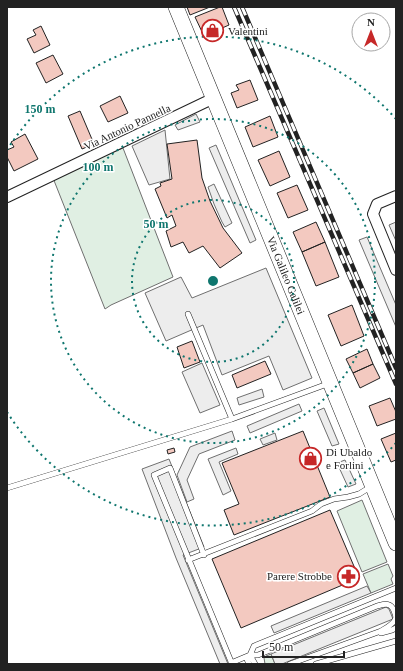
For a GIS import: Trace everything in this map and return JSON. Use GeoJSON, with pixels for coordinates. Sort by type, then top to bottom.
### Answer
{"type":"FeatureCollection","features":[{"type":"Feature","properties":{"kind":"main road","name":"Via Galileo Galilei"},"geometry":{"type":"LineString","coordinates":[[176,7],[396,543]]}},
{"type":"Feature","properties":{"kind":"street","name":"Via Antonio Pannella"},"geometry":{"type":"LineString","coordinates":[[7,197],[214,98]]}},
{"type":"Feature","properties":{"kind":"street"},"geometry":{"type":"LineString","coordinates":[[396,196],[378,204],[373,214],[396,270]]}},
{"type":"Feature","properties":{"kind":"lane"},"geometry":{"type":"LineString","coordinates":[[188,314],[232,419]]}},
{"type":"Feature","properties":{"kind":"lane"},"geometry":{"type":"LineString","coordinates":[[7,488],[232,419],[330,383]]}},
{"type":"Feature","properties":{"kind":"lane"},"geometry":{"type":"LineString","coordinates":[[204,555],[170,468],[154,475],[231,664],[248,656],[258,655],[377,606],[389,604],[393,607],[396,616],[395,620],[391,625],[382,631],[290,664]]}},
{"type":"Feature","properties":{"kind":"lane"},"geometry":{"type":"LineString","coordinates":[[188,560],[204,555],[312,511],[321,504],[334,499],[359,494],[372,486]]}},
{"type":"Feature","properties":{"kind":"lane"},"geometry":{"type":"LineString","coordinates":[[249,664],[248,656],[254,646],[396,588]]}},
{"type":"Feature","properties":{"kind":"lane"},"geometry":{"type":"LineString","coordinates":[[366,636],[396,628]]}},
{"type":"Feature","properties":{"kind":"lane"},"geometry":{"type":"LineString","coordinates":[[316,664],[396,641]]}},
{"type":"Feature","properties":{"kind":"lane"},"geometry":{"type":"LineString","coordinates":[[248,656],[255,664]]}},
{"type":"Feature","properties":{"kind":"green space"},"geometry":{"type":"Polygon","coordinates":[[[123,148],[173,277],[105,309],[53,178],[123,148]]]}},
{"type":"Feature","properties":{"kind":"green space"},"geometry":{"type":"Polygon","coordinates":[[[362,500],[387,562],[362,572],[337,511],[362,500]]]}},
{"type":"Feature","properties":{"kind":"green space"},"geometry":{"type":"Polygon","coordinates":[[[388,564],[393,576],[391,579],[393,584],[371,593],[363,574],[388,564]]]}},
{"type":"Feature","properties":{"kind":"green space"},"geometry":{"type":"Polygon","coordinates":[[[271,654],[275,664],[265,664],[264,658],[271,654]]]}},
{"type":"Feature","properties":{"kind":"shaded area"},"geometry":{"type":"Polygon","coordinates":[[[196,114],[200,122],[178,130],[175,125],[196,114]]]}},
{"type":"Feature","properties":{"kind":"shaded area"},"geometry":{"type":"Polygon","coordinates":[[[165,130],[170,179],[149,185],[132,146],[165,130]]]}},
{"type":"Feature","properties":{"kind":"shaded area"},"geometry":{"type":"Polygon","coordinates":[[[216,145],[256,240],[250,243],[209,148],[216,145]]]}},
{"type":"Feature","properties":{"kind":"shaded area"},"geometry":{"type":"Polygon","coordinates":[[[214,184],[232,223],[225,227],[208,187],[214,184]]]}},
{"type":"Feature","properties":{"kind":"shaded area"},"geometry":{"type":"Polygon","coordinates":[[[396,222],[396,241],[389,225],[396,222]]]}},
{"type":"Feature","properties":{"kind":"shaded area"},"geometry":{"type":"Polygon","coordinates":[[[367,237],[396,305],[396,327],[359,240],[367,237]]]}},
{"type":"Feature","properties":{"kind":"shaded area"},"geometry":{"type":"Polygon","coordinates":[[[266,268],[312,378],[283,390],[269,356],[222,375],[203,325],[166,341],[145,293],[181,277],[192,298],[266,268]]]}},
{"type":"Feature","properties":{"kind":"shaded area"},"geometry":{"type":"Polygon","coordinates":[[[202,363],[220,405],[200,413],[182,372],[202,363]]]}},
{"type":"Feature","properties":{"kind":"shaded area"},"geometry":{"type":"Polygon","coordinates":[[[262,389],[264,397],[239,405],[237,398],[262,389]]]}},
{"type":"Feature","properties":{"kind":"shaded area"},"geometry":{"type":"Polygon","coordinates":[[[299,404],[302,411],[250,433],[247,426],[299,404]]]}},
{"type":"Feature","properties":{"kind":"shaded area"},"geometry":{"type":"Polygon","coordinates":[[[324,408],[339,444],[332,446],[317,411],[324,408]]]}},
{"type":"Feature","properties":{"kind":"shaded area"},"geometry":{"type":"Polygon","coordinates":[[[232,431],[235,440],[199,454],[187,480],[194,499],[187,502],[177,475],[190,447],[232,431]]]}},
{"type":"Feature","properties":{"kind":"shaded area"},"geometry":{"type":"Polygon","coordinates":[[[275,433],[277,440],[263,445],[260,439],[275,433]]]}},
{"type":"Feature","properties":{"kind":"shaded area"},"geometry":{"type":"Polygon","coordinates":[[[236,448],[238,454],[219,462],[231,491],[223,495],[208,459],[236,448]]]}},
{"type":"Feature","properties":{"kind":"shaded area"},"geometry":{"type":"Polygon","coordinates":[[[169,459],[204,547],[183,555],[228,664],[220,664],[176,558],[142,469],[169,459]]]}},
{"type":"Feature","properties":{"kind":"shaded area"},"geometry":{"type":"Polygon","coordinates":[[[345,460],[356,484],[348,487],[337,463],[345,460]]]}},
{"type":"Feature","properties":{"kind":"shaded area"},"geometry":{"type":"Polygon","coordinates":[[[367,586],[371,593],[274,633],[271,626],[367,586]]]}},
{"type":"Feature","properties":{"kind":"shaded area"},"geometry":{"type":"Polygon","coordinates":[[[386,607],[389,609],[393,619],[282,664],[275,664],[271,654],[386,607]]]}},
{"type":"Feature","properties":{"kind":"building"},"geometry":{"type":"Polygon","coordinates":[[[187,7],[210,7],[190,15],[187,7]]]}},
{"type":"Feature","properties":{"kind":"building"},"geometry":{"type":"Polygon","coordinates":[[[222,7],[229,25],[204,36],[195,17],[222,7]]]}},
{"type":"Feature","properties":{"kind":"building"},"geometry":{"type":"Polygon","coordinates":[[[41,26],[50,45],[34,53],[27,39],[36,35],[33,30],[41,26]]]}},
{"type":"Feature","properties":{"kind":"building"},"geometry":{"type":"Polygon","coordinates":[[[53,55],[63,74],[46,83],[36,63],[53,55]]]}},
{"type":"Feature","properties":{"kind":"building"},"geometry":{"type":"Polygon","coordinates":[[[250,80],[258,100],[237,108],[231,93],[239,90],[236,85],[250,80]]]}},
{"type":"Feature","properties":{"kind":"building"},"geometry":{"type":"Polygon","coordinates":[[[120,96],[128,113],[108,122],[100,106],[120,96]]]}},
{"type":"Feature","properties":{"kind":"building"},"geometry":{"type":"Polygon","coordinates":[[[80,111],[94,144],[82,149],[68,116],[80,111]]]}},
{"type":"Feature","properties":{"kind":"building"},"geometry":{"type":"Polygon","coordinates":[[[270,116],[278,137],[253,147],[245,127],[270,116]]]}},
{"type":"Feature","properties":{"kind":"building"},"geometry":{"type":"Polygon","coordinates":[[[25,134],[38,159],[14,171],[7,157],[7,150],[14,147],[11,142],[25,134]]]}},
{"type":"Feature","properties":{"kind":"building"},"geometry":{"type":"Polygon","coordinates":[[[197,140],[202,178],[210,201],[223,228],[242,253],[220,268],[203,246],[189,253],[183,242],[171,247],[166,231],[176,226],[172,215],[167,218],[155,189],[161,186],[160,183],[172,179],[167,144],[197,140]]]}},
{"type":"Feature","properties":{"kind":"building"},"geometry":{"type":"Polygon","coordinates":[[[279,151],[290,177],[270,186],[258,160],[279,151]]]}},
{"type":"Feature","properties":{"kind":"building"},"geometry":{"type":"Polygon","coordinates":[[[297,185],[308,210],[288,218],[277,193],[297,185]]]}},
{"type":"Feature","properties":{"kind":"building"},"geometry":{"type":"Polygon","coordinates":[[[316,222],[325,242],[302,252],[293,232],[316,222]]]}},
{"type":"Feature","properties":{"kind":"building"},"geometry":{"type":"Polygon","coordinates":[[[325,242],[339,277],[316,286],[302,252],[325,242]]]}},
{"type":"Feature","properties":{"kind":"building"},"geometry":{"type":"Polygon","coordinates":[[[352,305],[364,336],[341,346],[328,315],[352,305]]]}},
{"type":"Feature","properties":{"kind":"building"},"geometry":{"type":"Polygon","coordinates":[[[192,341],[200,362],[184,368],[177,347],[192,341]]]}},
{"type":"Feature","properties":{"kind":"building"},"geometry":{"type":"Polygon","coordinates":[[[367,349],[373,364],[353,373],[346,359],[367,349]]]}},
{"type":"Feature","properties":{"kind":"building"},"geometry":{"type":"Polygon","coordinates":[[[265,361],[271,374],[237,388],[232,375],[265,361]]]}},
{"type":"Feature","properties":{"kind":"building"},"geometry":{"type":"Polygon","coordinates":[[[373,364],[380,378],[360,388],[353,373],[373,364]]]}},
{"type":"Feature","properties":{"kind":"building"},"geometry":{"type":"Polygon","coordinates":[[[390,398],[396,412],[396,419],[377,426],[369,406],[390,398]]]}},
{"type":"Feature","properties":{"kind":"building"},"geometry":{"type":"Polygon","coordinates":[[[303,431],[330,497],[234,535],[224,510],[239,504],[222,463],[303,431]]]}},
{"type":"Feature","properties":{"kind":"building"},"geometry":{"type":"Polygon","coordinates":[[[396,433],[396,460],[391,462],[381,439],[396,433]]]}},
{"type":"Feature","properties":{"kind":"building"},"geometry":{"type":"Polygon","coordinates":[[[174,448],[175,452],[168,454],[167,450],[174,448]]]}},
{"type":"Feature","properties":{"kind":"building"},"geometry":{"type":"Polygon","coordinates":[[[330,510],[359,578],[241,628],[212,559],[330,510]]]}},
{"type":"Feature","properties":{"kind":"railway"},"geometry":{"type":"LineString","coordinates":[[234,7],[396,384]]}},
{"type":"Feature","properties":{"kind":"railway"},"geometry":{"type":"LineString","coordinates":[[242,7],[396,368]]}},
{"type":"Feature","properties":{"kind":"place","name":"Valentini"},"geometry":{"type":"Point","coordinates":[212,31]}},
{"type":"Feature","properties":{"kind":"place","name":"Di Ubaldo e Forlini"},"geometry":{"type":"Point","coordinates":[311,458]}},
{"type":"Feature","properties":{"kind":"place","name":"Parere Strobbe"},"geometry":{"type":"Point","coordinates":[348,576]}}]}
